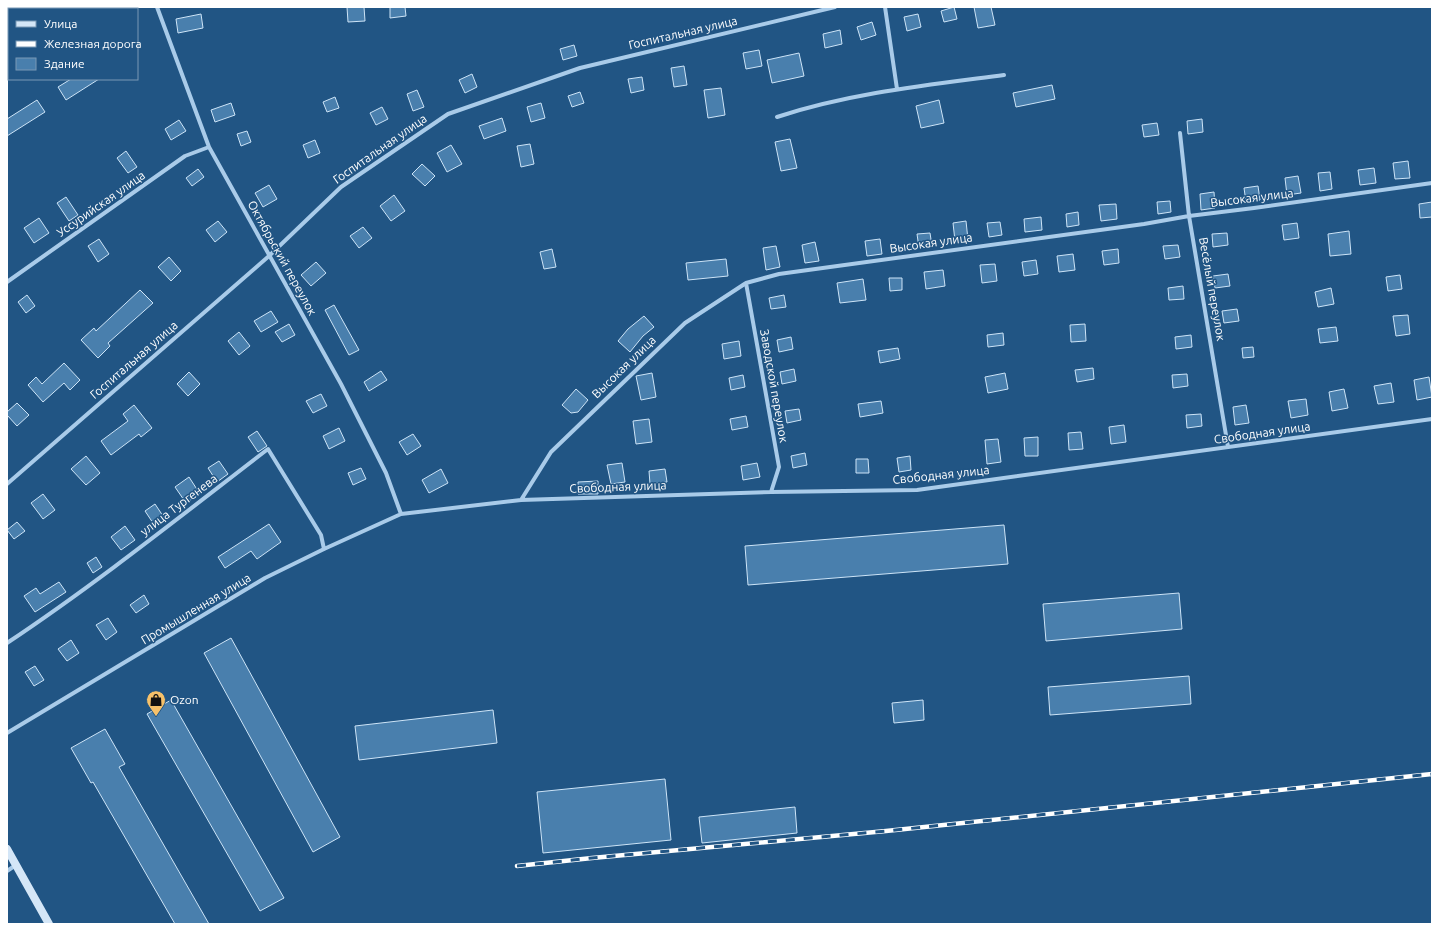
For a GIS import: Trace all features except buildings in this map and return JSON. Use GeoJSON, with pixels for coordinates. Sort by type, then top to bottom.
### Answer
{"type":"FeatureCollection","features":[{"type":"Feature","properties":{"kind":"main road"},"geometry":{"type":"LineString","coordinates":[[7,849],[49,924]]}},
{"type":"Feature","properties":{"kind":"street","name":"Октябрьский переулок"},"geometry":{"type":"LineString","coordinates":[[157,7],[209,147],[344,391],[386,473],[401,514]]}},
{"type":"Feature","properties":{"kind":"street","name":"Госпитальная улица"},"geometry":{"type":"LineString","coordinates":[[7,484],[269,256],[341,187],[448,114],[580,68],[835,7]]}},
{"type":"Feature","properties":{"kind":"street"},"geometry":{"type":"LineString","coordinates":[[885,7],[896,89]]}},
{"type":"Feature","properties":{"kind":"street"},"geometry":{"type":"LineString","coordinates":[[777,117],[802,109],[896,89],[1004,75]]}},
{"type":"Feature","properties":{"kind":"street","name":"Весёлый переулок"},"geometry":{"type":"LineString","coordinates":[[1180,133],[1189,216],[1228,447]]}},
{"type":"Feature","properties":{"kind":"street","name":"Уссурийская улица"},"geometry":{"type":"LineString","coordinates":[[7,282],[186,156],[209,147]]}},
{"type":"Feature","properties":{"kind":"street","name":"Высокая улица"},"geometry":{"type":"LineString","coordinates":[[521,500],[556,446],[685,323],[746,283],[779,274],[1432,183]]}},
{"type":"Feature","properties":{"kind":"street","name":"Заводской переулок"},"geometry":{"type":"LineString","coordinates":[[746,283],[778,467],[771,492]]}},
{"type":"Feature","properties":{"kind":"street","name":"Свободная улица"},"geometry":{"type":"LineString","coordinates":[[401,514],[521,500],[771,492],[917,490],[1432,419]]}},
{"type":"Feature","properties":{"kind":"street","name":"улица Тургенева"},"geometry":{"type":"LineString","coordinates":[[7,643],[53,612],[170,525],[268,449],[321,535],[324,549]]}},
{"type":"Feature","properties":{"kind":"street","name":"Промышленная улица"},"geometry":{"type":"LineString","coordinates":[[7,733],[265,578],[401,514]]}},
{"type":"Feature","properties":{"kind":"street"},"geometry":{"type":"LineString","coordinates":[[7,871],[16,865]]}},
{"type":"Feature","properties":{"kind":"railway"},"geometry":{"type":"LineString","coordinates":[[517,866],[886,831],[1432,774]]}},
{"type":"Feature","properties":{"kind":"place","name":"Ozon"},"geometry":{"type":"Point","coordinates":[156,717]}}]}
